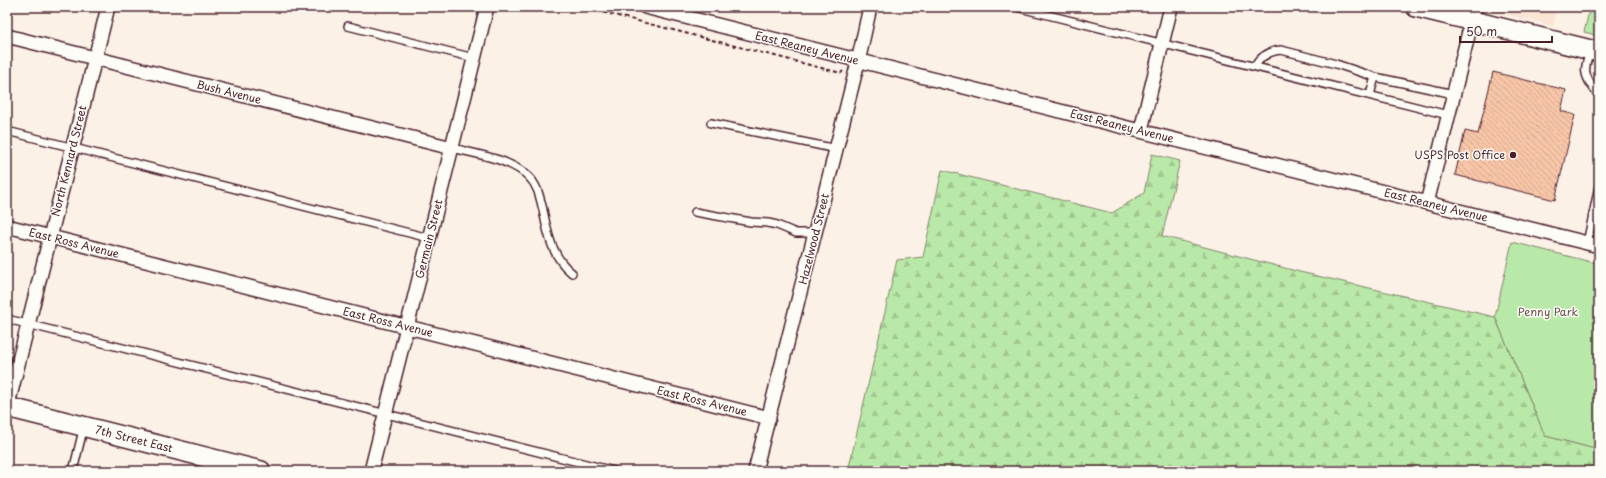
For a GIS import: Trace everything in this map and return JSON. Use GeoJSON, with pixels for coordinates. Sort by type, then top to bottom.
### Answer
{"type":"FeatureCollection","features":[{"type":"Feature","properties":{"kind":"street","name":"North Kennard Street"},"geometry":{"type":"LineString","coordinates":[[7,407],[108,7]]}},
{"type":"Feature","properties":{"kind":"street","name":"Germain Street"},"geometry":{"type":"LineString","coordinates":[[370,471],[488,7]]}},
{"type":"Feature","properties":{"kind":"street","name":"East Reaney Avenue"},"geometry":{"type":"LineString","coordinates":[[644,7],[858,62],[1141,130],[1593,244]]}},
{"type":"Feature","properties":{"kind":"street","name":"Hazelwood Street"},"geometry":{"type":"LineString","coordinates":[[755,471],[837,149],[870,7]]}},
{"type":"Feature","properties":{"kind":"street"},"geometry":{"type":"LineString","coordinates":[[1141,130],[1171,7]]}},
{"type":"Feature","properties":{"kind":"street"},"geometry":{"type":"LineString","coordinates":[[1416,7],[1473,14],[1595,51]]}},
{"type":"Feature","properties":{"kind":"street"},"geometry":{"type":"LineString","coordinates":[[1427,203],[1473,14]]}},
{"type":"Feature","properties":{"kind":"street","name":"Bush Avenue"},"geometry":{"type":"LineString","coordinates":[[7,36],[452,148]]}},
{"type":"Feature","properties":{"kind":"street","name":"East Ross Avenue"},"geometry":{"type":"LineString","coordinates":[[7,226],[769,418]]}},
{"type":"Feature","properties":{"kind":"street","name":"7th Street East"},"geometry":{"type":"LineString","coordinates":[[7,407],[261,471]]}},
{"type":"Feature","properties":{"kind":"lane"},"geometry":{"type":"LineString","coordinates":[[1016,7],[1448,115]]}},
{"type":"Feature","properties":{"kind":"lane"},"geometry":{"type":"LineString","coordinates":[[348,26],[474,58]]}},
{"type":"Feature","properties":{"kind":"lane"},"geometry":{"type":"LineString","coordinates":[[1255,66],[1272,50],[1281,50],[1336,64],[1375,77],[1454,94]]}},
{"type":"Feature","properties":{"kind":"lane"},"geometry":{"type":"LineString","coordinates":[[1595,51],[1585,64],[1587,80],[1596,92],[1599,93]]}},
{"type":"Feature","properties":{"kind":"lane"},"geometry":{"type":"LineString","coordinates":[[1370,96],[1375,77]]}},
{"type":"Feature","properties":{"kind":"lane"},"geometry":{"type":"LineString","coordinates":[[711,123],[837,149]]}},
{"type":"Feature","properties":{"kind":"lane"},"geometry":{"type":"LineString","coordinates":[[7,131],[429,238]]}},
{"type":"Feature","properties":{"kind":"lane"},"geometry":{"type":"LineString","coordinates":[[452,148],[506,163],[528,176],[535,184],[540,196],[552,248],[558,259],[572,273]]}},
{"type":"Feature","properties":{"kind":"lane"},"geometry":{"type":"LineString","coordinates":[[1593,244],[1599,186]]}},
{"type":"Feature","properties":{"kind":"lane"},"geometry":{"type":"LineString","coordinates":[[695,212],[751,222],[768,223],[796,233],[815,233]]}},
{"type":"Feature","properties":{"kind":"lane"},"geometry":{"type":"LineString","coordinates":[[7,319],[385,415],[614,471]]}},
{"type":"Feature","properties":{"kind":"lane"},"geometry":{"type":"LineString","coordinates":[[73,471],[84,426]]}},
{"type":"Feature","properties":{"kind":"path"},"geometry":{"type":"LineString","coordinates":[[584,7],[841,73],[843,71]]}},
{"type":"Feature","properties":{"kind":"shaded area"},"geometry":{"type":"Polygon","coordinates":[[[1490,7],[1557,7],[1553,26],[1490,10],[1490,7]]]}},
{"type":"Feature","properties":{"kind":"green space"},"geometry":{"type":"Polygon","coordinates":[[[1590,7],[1599,7],[1599,36],[1584,32],[1590,7]]]}},
{"type":"Feature","properties":{"kind":"green space"},"geometry":{"type":"Polygon","coordinates":[[[1152,154],[1180,161],[1162,236],[1300,272],[1495,317],[1545,436],[1599,450],[1599,471],[848,471],[897,260],[923,257],[942,170],[1112,213],[1144,193],[1152,154]]]}},
{"type":"Feature","properties":{"kind":"green space","name":"Penny Park"},"geometry":{"type":"Polygon","coordinates":[[[1512,242],[1599,264],[1599,450],[1545,436],[1495,317],[1512,242]]]}},
{"type":"Feature","properties":{"kind":"building","name":"USPS Post Office"},"geometry":{"type":"Polygon","coordinates":[[[1493,72],[1566,90],[1561,111],[1575,115],[1555,200],[1455,175],[1465,131],[1478,134],[1493,72]]]}},
{"type":"Feature","properties":{"kind":"place","name":"USPS Post Office"},"geometry":{"type":"Point","coordinates":[1513,155]}}]}
